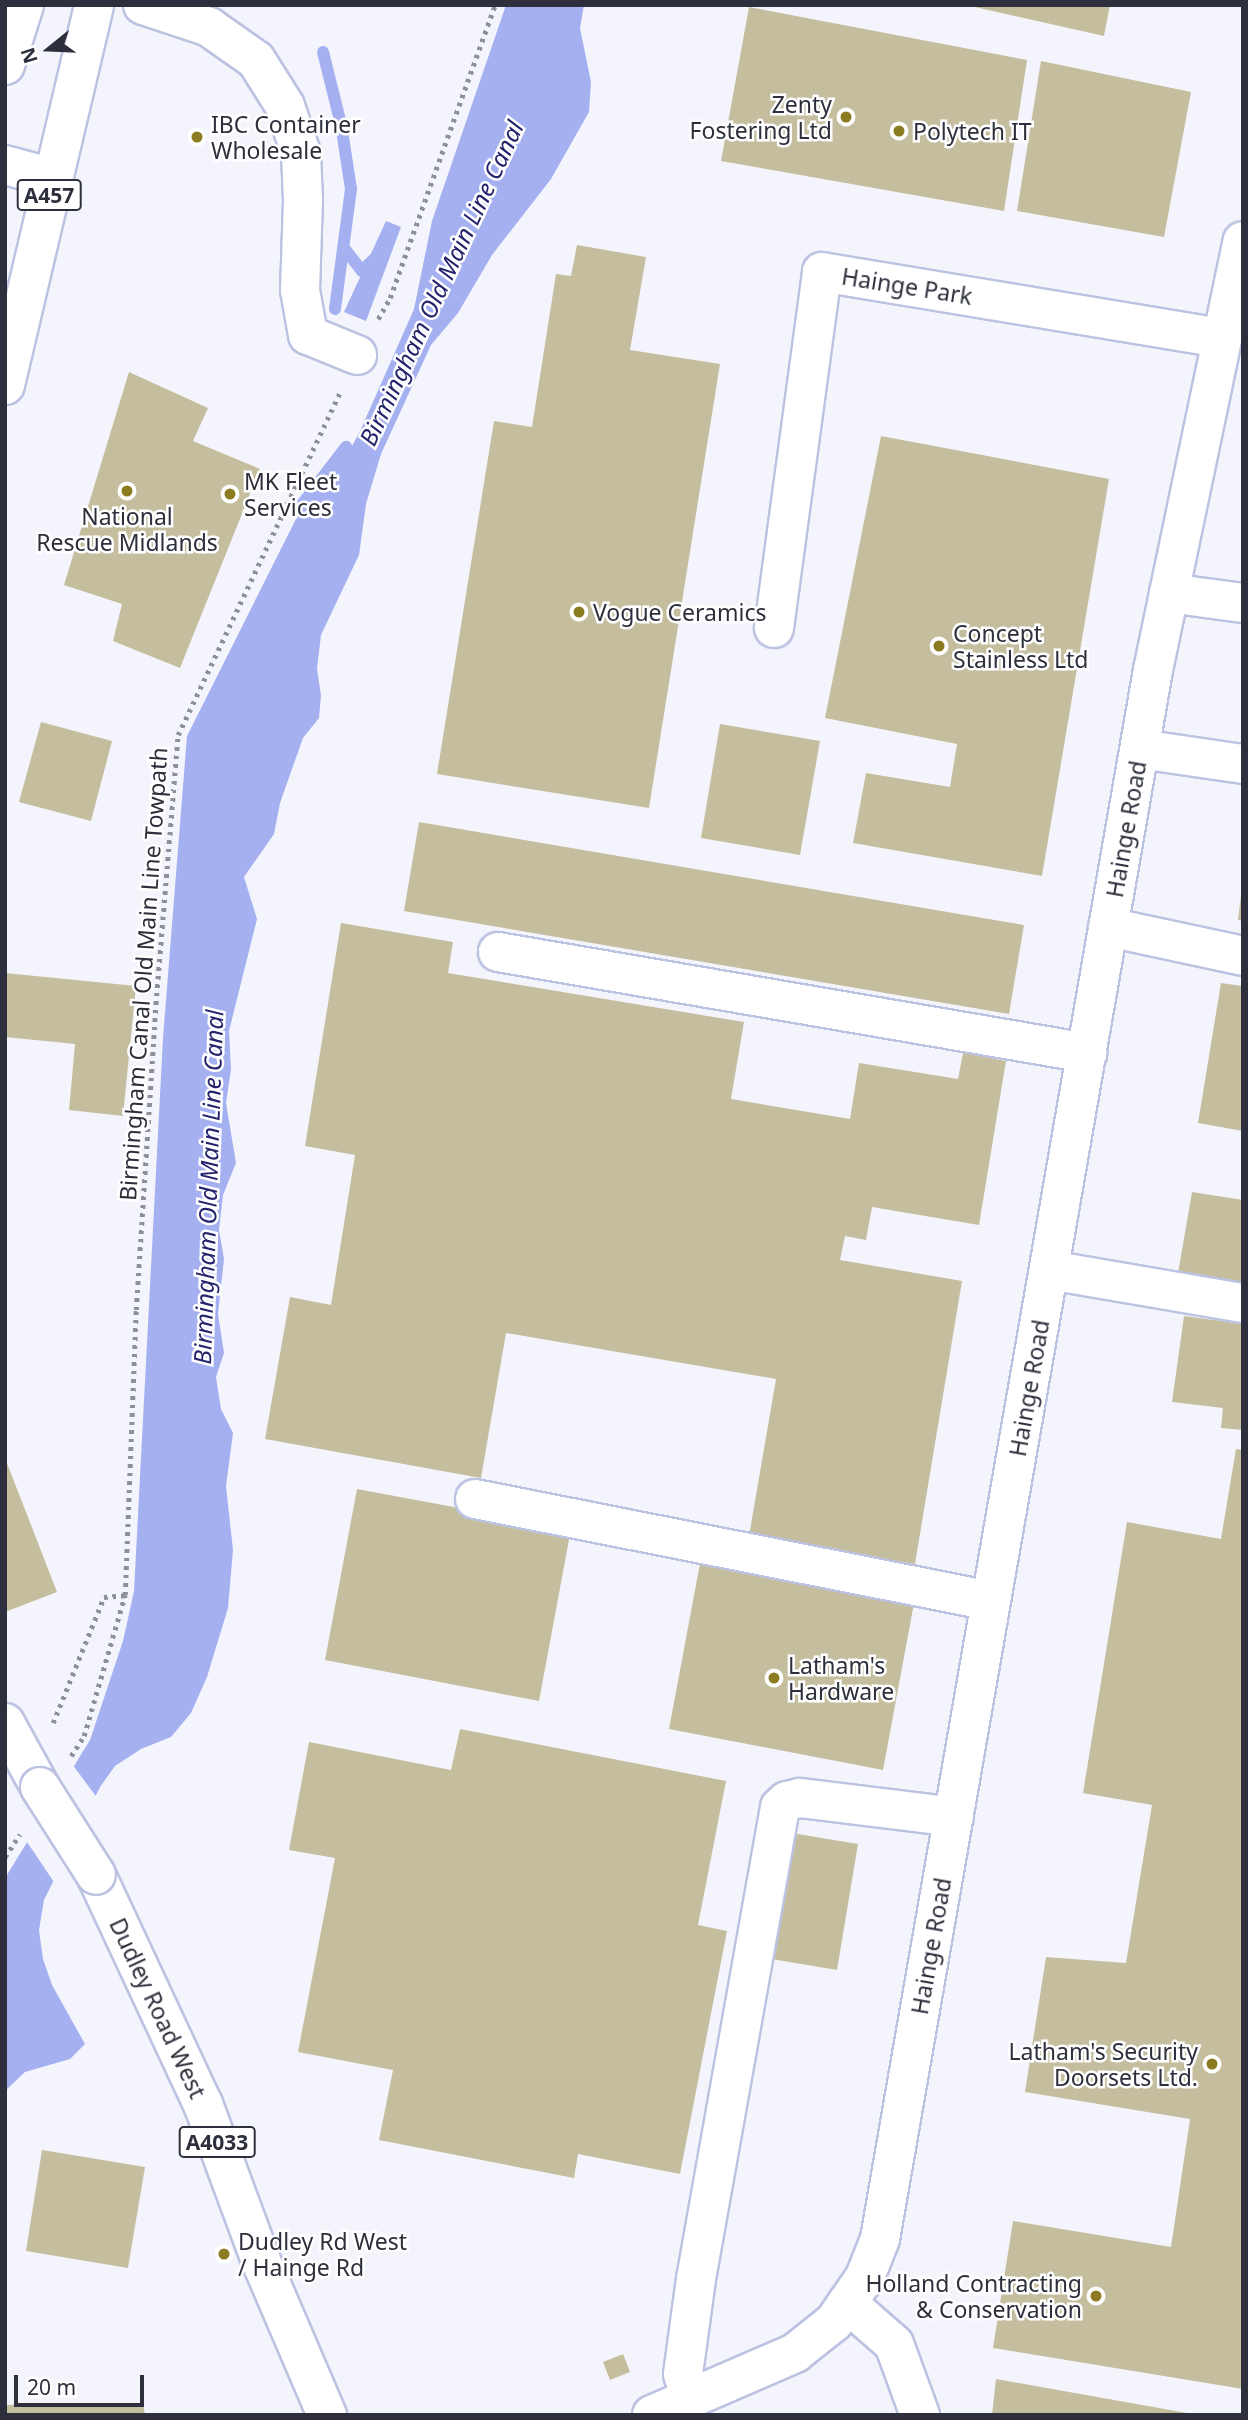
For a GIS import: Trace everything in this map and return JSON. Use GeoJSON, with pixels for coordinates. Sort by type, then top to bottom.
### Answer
{"type":"FeatureCollection","features":[{"type":"Feature","properties":{"kind":"street"},"geometry":{"type":"LineString","coordinates":[[5,65],[24,5]]}},
{"type":"Feature","properties":{"kind":"street","name":"A457"},"geometry":{"type":"LineString","coordinates":[[5,385],[94,5]]}},
{"type":"Feature","properties":{"kind":"street"},"geometry":{"type":"LineString","coordinates":[[143,5],[209,27],[256,60],[278,95],[301,153],[303,200],[300,290],[308,335],[357,355]]}},
{"type":"Feature","properties":{"kind":"street"},"geometry":{"type":"LineString","coordinates":[[5,165],[53,178]]}},
{"type":"Feature","properties":{"kind":"street","name":"Hainge Road"},"geometry":{"type":"LineString","coordinates":[[673,2408],[794,2353],[834,2322],[865,2277],[880,2239],[1140,749],[1169,593],[1243,242]]}},
{"type":"Feature","properties":{"kind":"street","name":"Hainge Park"},"geometry":{"type":"LineString","coordinates":[[774,628],[822,272],[1222,338]]}},
{"type":"Feature","properties":{"kind":"street"},"geometry":{"type":"LineString","coordinates":[[1169,593],[1243,603]]}},
{"type":"Feature","properties":{"kind":"street"},"geometry":{"type":"LineString","coordinates":[[1140,749],[1243,764]]}},
{"type":"Feature","properties":{"kind":"street"},"geometry":{"type":"LineString","coordinates":[[1108,927],[1243,956]]}},
{"type":"Feature","properties":{"kind":"street"},"geometry":{"type":"LineString","coordinates":[[498,952],[1087,1053]]}},
{"type":"Feature","properties":{"kind":"street"},"geometry":{"type":"LineString","coordinates":[[1049,1270],[1243,1303]]}},
{"type":"Feature","properties":{"kind":"street"},"geometry":{"type":"LineString","coordinates":[[475,1499],[991,1601]]}},
{"type":"Feature","properties":{"kind":"street","name":"A4033"},"geometry":{"type":"LineString","coordinates":[[5,1723],[40,1787]]}},
{"type":"Feature","properties":{"kind":"street","name":"Dudley Road West"},"geometry":{"type":"LineString","coordinates":[[40,1787],[96,1875],[202,2104],[261,2260],[327,2415]]}},
{"type":"Feature","properties":{"kind":"street"},"geometry":{"type":"LineString","coordinates":[[673,2408],[683,2374],[696,2279],[780,1807],[787,1801],[800,1798],[954,1817]]}},
{"type":"Feature","properties":{"kind":"street"},"geometry":{"type":"LineString","coordinates":[[847,2303],[894,2344],[920,2415]]}},
{"type":"Feature","properties":{"kind":"path","name":"Birmingham Canal Old Main Line Towpath"},"geometry":{"type":"LineString","coordinates":[[69,1758],[84,1736],[125,1595],[139,1256],[155,1013],[178,735],[357,355],[390,298],[495,5]]}},
{"type":"Feature","properties":{"kind":"path"},"geometry":{"type":"LineString","coordinates":[[40,1787],[50,1731],[104,1597],[125,1595]]}},
{"type":"Feature","properties":{"kind":"path"},"geometry":{"type":"LineString","coordinates":[[5,1857],[27,1824]]}},
{"type":"Feature","properties":{"kind":"water","name":"Birmingham Old Main Line Canal"},"geometry":{"type":"Polygon","coordinates":[[[506,5],[584,5],[580,28],[591,82],[589,112],[551,179],[492,255],[458,313],[431,345],[381,454],[366,504],[359,555],[321,635],[317,669],[321,695],[319,718],[303,738],[280,803],[274,834],[244,877],[257,919],[229,1031],[231,1069],[226,1103],[236,1163],[223,1195],[219,1230],[224,1259],[218,1314],[224,1353],[216,1377],[221,1409],[233,1433],[226,1486],[233,1550],[228,1608],[207,1677],[191,1713],[171,1737],[141,1749],[115,1766],[100,1787],[44,1900],[39,1930],[43,1959],[52,1985],[85,2044],[70,2059],[25,2072],[5,2091],[5,1878],[90,1740],[123,1641],[134,1591],[163,1038],[187,736],[297,517],[352,446],[414,309],[432,221],[506,5]]]}},
{"type":"Feature","properties":{"kind":"water"},"geometry":{"type":"Polygon","coordinates":[[[386,221],[401,227],[366,321],[344,312],[386,221]]]}},
{"type":"Feature","properties":{"kind":"pier"},"geometry":{"type":"Polygon","coordinates":[[[72,1764],[98,1799],[56,1885],[25,1839],[72,1764]]]}},
{"type":"Feature","properties":{"kind":"building"},"geometry":{"type":"Polygon","coordinates":[[[966,5],[1110,5],[1104,36],[966,5]]]}},
{"type":"Feature","properties":{"kind":"building"},"geometry":{"type":"Polygon","coordinates":[[[749,7],[1027,60],[1004,211],[721,161],[749,7]]]}},
{"type":"Feature","properties":{"kind":"building"},"geometry":{"type":"Polygon","coordinates":[[[1041,61],[1191,92],[1164,237],[1017,211],[1041,61]]]}},
{"type":"Feature","properties":{"kind":"building"},"geometry":{"type":"Polygon","coordinates":[[[577,245],[646,257],[630,350],[720,364],[649,808],[437,774],[494,421],[532,427],[556,274],[571,276],[577,245]]]}},
{"type":"Feature","properties":{"kind":"building"},"geometry":{"type":"Polygon","coordinates":[[[129,372],[208,408],[193,441],[260,469],[180,668],[113,641],[122,604],[64,585],[129,372]]]}},
{"type":"Feature","properties":{"kind":"building"},"geometry":{"type":"Polygon","coordinates":[[[881,436],[1109,479],[1042,876],[853,843],[866,773],[950,787],[957,744],[825,718],[881,436]]]}},
{"type":"Feature","properties":{"kind":"building"},"geometry":{"type":"Polygon","coordinates":[[[41,722],[112,741],[91,821],[19,802],[41,722]]]}},
{"type":"Feature","properties":{"kind":"building"},"geometry":{"type":"Polygon","coordinates":[[[720,724],[820,741],[800,855],[701,838],[720,724]]]}},
{"type":"Feature","properties":{"kind":"building"},"geometry":{"type":"Polygon","coordinates":[[[419,822],[1024,925],[1009,1014],[404,911],[419,822]]]}},
{"type":"Feature","properties":{"kind":"building"},"geometry":{"type":"Polygon","coordinates":[[[1243,896],[1243,921],[1238,920],[1243,896]]]}},
{"type":"Feature","properties":{"kind":"building"},"geometry":{"type":"Polygon","coordinates":[[[341,923],[453,942],[448,973],[744,1022],[731,1099],[850,1119],[859,1063],[958,1079],[963,1053],[1006,1061],[979,1225],[872,1207],[866,1240],[845,1236],[840,1260],[962,1281],[915,1564],[749,1536],[776,1379],[506,1333],[481,1478],[265,1439],[290,1297],[331,1305],[355,1155],[305,1146],[341,923]]]}},
{"type":"Feature","properties":{"kind":"building"},"geometry":{"type":"Polygon","coordinates":[[[5,973],[136,986],[123,1116],[69,1110],[75,1044],[5,1037],[5,973]]]}},
{"type":"Feature","properties":{"kind":"building"},"geometry":{"type":"Polygon","coordinates":[[[1221,983],[1243,986],[1243,1131],[1198,1123],[1221,983]]]}},
{"type":"Feature","properties":{"kind":"building"},"geometry":{"type":"Polygon","coordinates":[[[1192,1192],[1243,1200],[1243,1290],[1177,1279],[1192,1192]]]}},
{"type":"Feature","properties":{"kind":"building"},"geometry":{"type":"Polygon","coordinates":[[[1184,1316],[1243,1324],[1243,1430],[1221,1428],[1223,1408],[1172,1402],[1184,1316]]]}},
{"type":"Feature","properties":{"kind":"building"},"geometry":{"type":"Polygon","coordinates":[[[1236,1449],[1243,1450],[1243,2389],[993,2348],[1013,2221],[1171,2247],[1190,2119],[1025,2092],[1046,1957],[1126,1963],[1152,1805],[1083,1793],[1127,1522],[1221,1539],[1236,1449]]]}},
{"type":"Feature","properties":{"kind":"building"},"geometry":{"type":"Polygon","coordinates":[[[5,1458],[57,1592],[5,1612],[5,1458]]]}},
{"type":"Feature","properties":{"kind":"building"},"geometry":{"type":"Polygon","coordinates":[[[357,1489],[571,1529],[539,1701],[325,1660],[357,1489]]]}},
{"type":"Feature","properties":{"kind":"building"},"geometry":{"type":"Polygon","coordinates":[[[701,1558],[915,1598],[883,1770],[669,1729],[701,1558]]]}},
{"type":"Feature","properties":{"kind":"building"},"geometry":{"type":"Polygon","coordinates":[[[460,1729],[726,1781],[698,1925],[727,1931],[680,2174],[578,2154],[574,2178],[379,2140],[393,2070],[298,2052],[335,1858],[289,1850],[309,1742],[451,1770],[460,1729]]]}},
{"type":"Feature","properties":{"kind":"building"},"geometry":{"type":"Polygon","coordinates":[[[792,1833],[858,1844],[837,1970],[771,1959],[792,1833]]]}},
{"type":"Feature","properties":{"kind":"building"},"geometry":{"type":"Polygon","coordinates":[[[42,2150],[145,2167],[128,2268],[26,2251],[42,2150]]]}},
{"type":"Feature","properties":{"kind":"building"},"geometry":{"type":"Polygon","coordinates":[[[623,2354],[630,2372],[610,2380],[603,2362],[623,2354]]]}},
{"type":"Feature","properties":{"kind":"building"},"geometry":{"type":"Polygon","coordinates":[[[996,2379],[1187,2413],[1187,2415],[992,2415],[996,2379]]]}},
{"type":"Feature","properties":{"kind":"building"},"geometry":{"type":"Polygon","coordinates":[[[143,2403],[145,2415],[5,2415],[5,2405],[143,2403]]]}},
{"type":"Feature","properties":{"kind":"waterway"},"geometry":{"type":"LineString","coordinates":[[323,52],[341,124],[351,189],[335,309]]}},
{"type":"Feature","properties":{"kind":"waterway"},"geometry":{"type":"LineString","coordinates":[[344,248],[362,271],[373,260]]}},
{"type":"Feature","properties":{"kind":"waterway","name":"Birmingham Old Main Line Canal"},"geometry":{"type":"LineString","coordinates":[[310,523],[297,511],[346,447]]}},
{"type":"Feature","properties":{"kind":"place","name":"Zenty Fostering Ltd"},"geometry":{"type":"Point","coordinates":[846,117]}},
{"type":"Feature","properties":{"kind":"place","name":"Polytech IT"},"geometry":{"type":"Point","coordinates":[899,131]}},
{"type":"Feature","properties":{"kind":"place","name":"IBC Container Wholesale"},"geometry":{"type":"Point","coordinates":[197,137]}},
{"type":"Feature","properties":{"kind":"place","name":"National Rescue Midlands"},"geometry":{"type":"Point","coordinates":[127,491]}},
{"type":"Feature","properties":{"kind":"place","name":"MK Fleet Services"},"geometry":{"type":"Point","coordinates":[230,494]}},
{"type":"Feature","properties":{"kind":"place","name":"Vogue Ceramics"},"geometry":{"type":"Point","coordinates":[579,612]}},
{"type":"Feature","properties":{"kind":"place","name":"Concept Stainless Ltd"},"geometry":{"type":"Point","coordinates":[939,646]}},
{"type":"Feature","properties":{"kind":"place","name":"Latham's Hardware"},"geometry":{"type":"Point","coordinates":[774,1678]}},
{"type":"Feature","properties":{"kind":"place","name":"Latham's Security Doorsets Ltd."},"geometry":{"type":"Point","coordinates":[1212,2064]}},
{"type":"Feature","properties":{"kind":"place","name":"Dudley Rd West / Hainge Rd"},"geometry":{"type":"Point","coordinates":[224,2254]}},
{"type":"Feature","properties":{"kind":"place","name":"Holland Contracting & Conservation"},"geometry":{"type":"Point","coordinates":[1096,2296]}}]}
